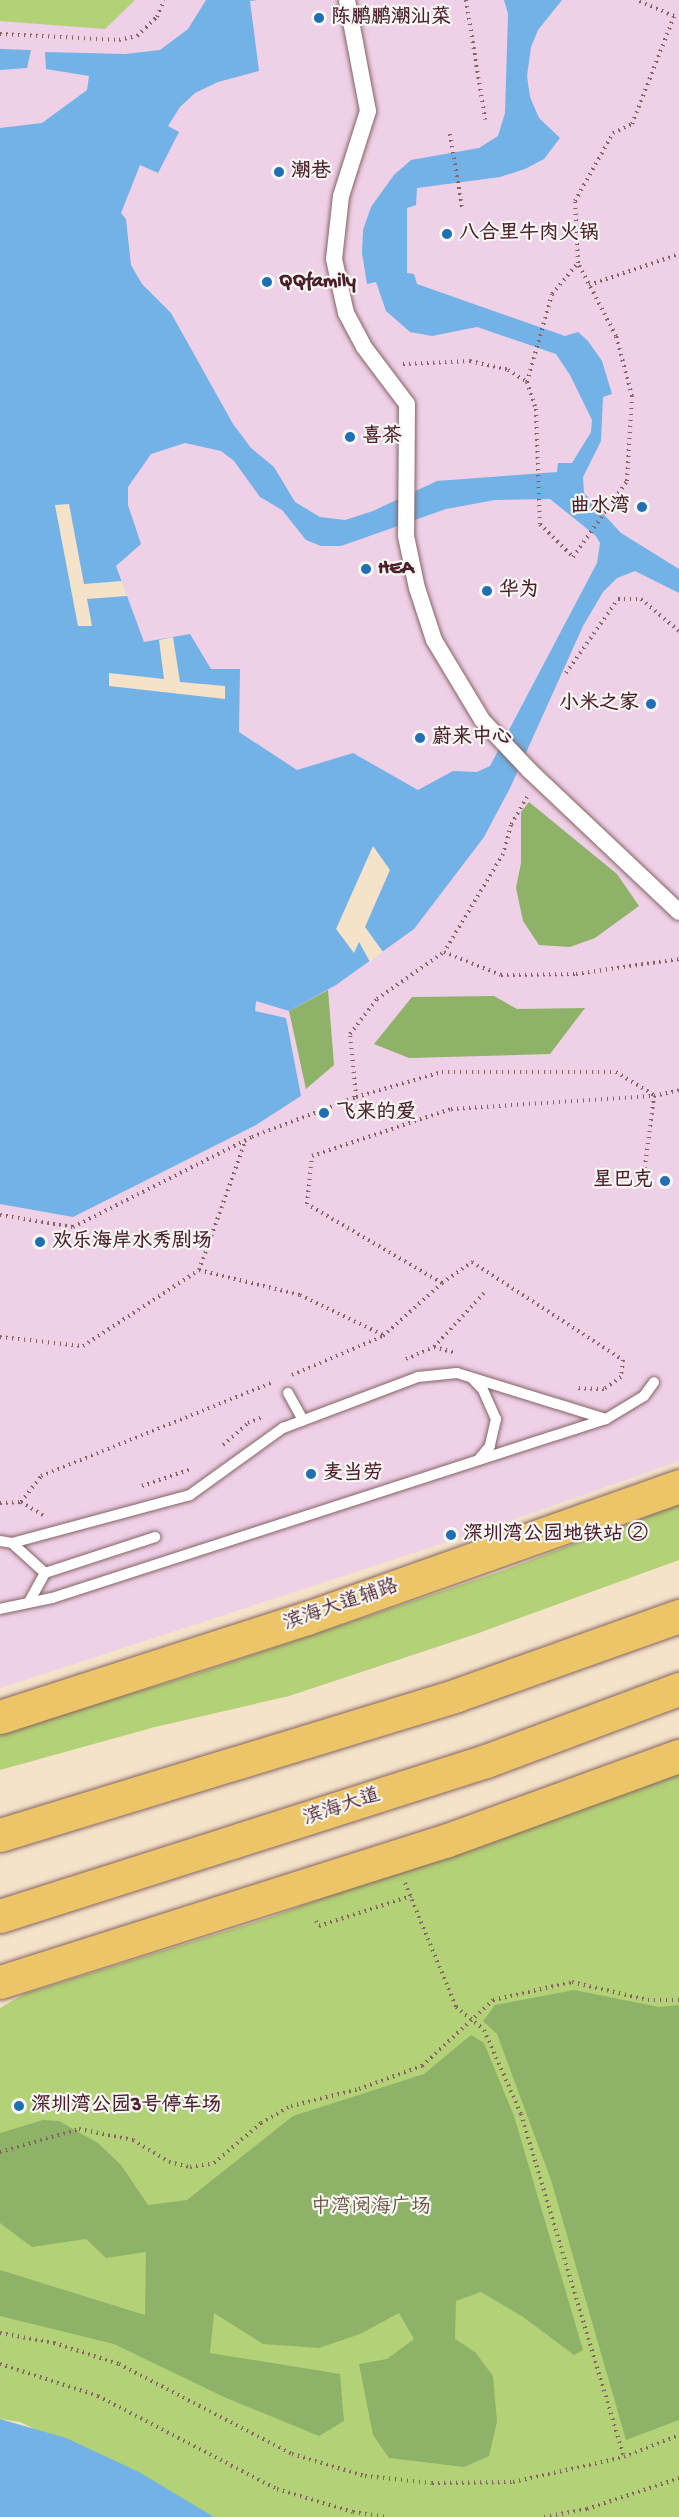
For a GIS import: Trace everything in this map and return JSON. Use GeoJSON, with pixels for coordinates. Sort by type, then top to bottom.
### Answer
{"type":"FeatureCollection","features":[{"type":"Feature","properties":{"kind":"main road","name":"滨海大道辅路"},"geometry":{"type":"LineString","coordinates":[[5,1713],[307,1618],[679,1486]]}},
{"type":"Feature","properties":{"kind":"main road"},"geometry":{"type":"LineString","coordinates":[[0,1835],[457,1695],[679,1616]]}},
{"type":"Feature","properties":{"kind":"main road","name":"滨海大道"},"geometry":{"type":"LineString","coordinates":[[0,1916],[475,1765],[679,1689]]}},
{"type":"Feature","properties":{"kind":"main road"},"geometry":{"type":"LineString","coordinates":[[0,1982],[445,1841],[679,1756]]}},
{"type":"Feature","properties":{"kind":"street"},"geometry":{"type":"LineString","coordinates":[[347,0],[368,111],[341,196],[334,260],[346,313],[378,364],[407,404],[406,536],[417,588],[434,640],[482,720],[535,776],[679,912]]}},
{"type":"Feature","properties":{"kind":"lane"},"geometry":{"type":"LineString","coordinates":[[0,1541],[12,1543],[190,1495],[283,1428],[418,1377],[437,1374],[470,1376],[606,1419]]}},
{"type":"Feature","properties":{"kind":"lane"},"geometry":{"type":"LineString","coordinates":[[470,1376],[483,1390],[496,1419],[490,1446],[480,1459]]}},
{"type":"Feature","properties":{"kind":"lane"},"geometry":{"type":"LineString","coordinates":[[0,1609],[29,1602],[606,1419],[644,1396],[654,1382]]}},
{"type":"Feature","properties":{"kind":"lane"},"geometry":{"type":"LineString","coordinates":[[288,1393],[303,1420]]}},
{"type":"Feature","properties":{"kind":"lane"},"geometry":{"type":"LineString","coordinates":[[29,1602],[45,1573],[155,1537]]}},
{"type":"Feature","properties":{"kind":"lane"},"geometry":{"type":"LineString","coordinates":[[12,1543],[45,1573]]}},
{"type":"Feature","properties":{"kind":"path"},"geometry":{"type":"LineString","coordinates":[[0,34],[120,40],[137,36],[157,17],[164,0]]}},
{"type":"Feature","properties":{"kind":"path"},"geometry":{"type":"LineString","coordinates":[[466,0],[485,119]]}},
{"type":"Feature","properties":{"kind":"path"},"geometry":{"type":"LineString","coordinates":[[578,263],[552,294],[526,381],[536,409],[540,458],[540,524],[573,557],[627,481],[632,396],[616,336],[578,263],[575,201],[613,133],[632,124],[674,16],[637,0]]}},
{"type":"Feature","properties":{"kind":"path"},"geometry":{"type":"LineString","coordinates":[[450,134],[462,207]]}},
{"type":"Feature","properties":{"kind":"path"},"geometry":{"type":"LineString","coordinates":[[589,285],[679,254]]}},
{"type":"Feature","properties":{"kind":"path"},"geometry":{"type":"LineString","coordinates":[[378,364],[470,361],[508,370],[526,381]]}},
{"type":"Feature","properties":{"kind":"path"},"geometry":{"type":"LineString","coordinates":[[566,673],[618,599],[641,599],[679,631]]}},
{"type":"Feature","properties":{"kind":"path"},"geometry":{"type":"LineString","coordinates":[[356,1097],[350,1034],[377,999],[444,952],[503,854],[511,825],[535,776]]}},
{"type":"Feature","properties":{"kind":"path"},"geometry":{"type":"LineString","coordinates":[[444,952],[501,975],[576,974],[679,958]]}},
{"type":"Feature","properties":{"kind":"path"},"geometry":{"type":"LineString","coordinates":[[0,1215],[73,1227],[245,1141],[356,1097],[453,1072],[616,1072],[654,1096]]}},
{"type":"Feature","properties":{"kind":"path"},"geometry":{"type":"LineString","coordinates":[[21,1502],[41,1476],[383,1336],[442,1283],[307,1204],[312,1156],[452,1109],[654,1096],[679,1090]]}},
{"type":"Feature","properties":{"kind":"path"},"geometry":{"type":"LineString","coordinates":[[644,1174],[654,1096]]}},
{"type":"Feature","properties":{"kind":"path"},"geometry":{"type":"LineString","coordinates":[[0,1337],[83,1346],[199,1270],[245,1141]]}},
{"type":"Feature","properties":{"kind":"path"},"geometry":{"type":"LineString","coordinates":[[199,1270],[300,1295],[383,1336]]}},
{"type":"Feature","properties":{"kind":"path"},"geometry":{"type":"LineString","coordinates":[[434,1347],[484,1293]]}},
{"type":"Feature","properties":{"kind":"path"},"geometry":{"type":"LineString","coordinates":[[404,1880],[456,2007],[484,2030],[521,2114],[624,2457]]}},
{"type":"Feature","properties":{"kind":"path"},"geometry":{"type":"LineString","coordinates":[[316,1921],[319,1926],[411,1896]]}},
{"type":"Feature","properties":{"kind":"path"},"geometry":{"type":"LineString","coordinates":[[0,2152],[80,2129],[133,2140],[169,2162],[190,2167],[214,2163],[261,2123],[291,2106],[359,2089],[422,2066],[493,2000],[572,1982],[648,2000],[679,2000]]}},
{"type":"Feature","properties":{"kind":"path"},"geometry":{"type":"LineString","coordinates":[[0,2333],[54,2343],[119,2364],[292,2454],[365,2476],[432,2483],[513,2482],[624,2457],[679,2434]]}},
{"type":"Feature","properties":{"kind":"path"},"geometry":{"type":"LineString","coordinates":[[0,2364],[99,2396],[277,2489],[352,2512],[388,2517]]}},
{"type":"Feature","properties":{"kind":"path"},"geometry":{"type":"LineString","coordinates":[[544,2517],[587,2509],[679,2478]]}},
{"type":"Feature","properties":{"kind":"shaded area"},"geometry":{"type":"Polygon","coordinates":[[[0,0],[679,0],[679,1461],[484,1530],[0,1688],[0,0]]]}},
{"type":"Feature","properties":{"kind":"green space"},"geometry":{"type":"Polygon","coordinates":[[[0,0],[135,0],[105,29],[0,21],[0,0]]]}},
{"type":"Feature","properties":{"kind":"green space"},"geometry":{"type":"Polygon","coordinates":[[[529,802],[617,874],[639,906],[595,938],[570,947],[539,945],[523,921],[516,888],[521,863],[521,812],[529,802]]]}},
{"type":"Feature","properties":{"kind":"green space"},"geometry":{"type":"Polygon","coordinates":[[[328,990],[334,1065],[306,1089],[289,1011],[328,990]]]}},
{"type":"Feature","properties":{"kind":"green space"},"geometry":{"type":"Polygon","coordinates":[[[494,996],[517,1009],[585,1008],[550,1054],[409,1058],[374,1044],[412,997],[494,996]]]}},
{"type":"Feature","properties":{"kind":"green space"},"geometry":{"type":"Polygon","coordinates":[[[679,1504],[679,1560],[476,1634],[289,1696],[155,1727],[0,1770],[0,1732],[193,1675],[502,1571],[679,1504]]]}},
{"type":"Feature","properties":{"kind":"green space","name":"中湾阅海广场"},"geometry":{"type":"Polygon","coordinates":[[[679,1770],[679,2517],[214,2517],[20,2422],[0,2419],[0,2008],[24,1994],[268,1918],[679,1770]]]}},
{"type":"Feature","properties":{"kind":"green space"},"geometry":{"type":"Polygon","coordinates":[[[574,1990],[659,2007],[679,2005],[679,2420],[626,2440],[551,2180],[497,2034],[483,2021],[495,2005],[574,1990]]]}},
{"type":"Feature","properties":{"kind":"green space"},"geometry":{"type":"Polygon","coordinates":[[[471,2035],[484,2043],[514,2116],[583,2350],[574,2355],[523,2317],[481,2292],[456,2301],[455,2339],[475,2352],[493,2376],[497,2422],[489,2456],[464,2467],[389,2458],[373,2435],[359,2364],[387,2359],[414,2339],[399,2313],[360,2334],[319,2348],[263,2344],[214,2313],[210,2353],[340,2374],[344,2421],[319,2436],[224,2397],[114,2344],[0,2316],[0,2270],[145,2315],[146,2252],[106,2258],[86,2239],[32,2247],[0,2223],[0,2133],[43,2120],[59,2121],[98,2143],[121,2165],[148,2205],[187,2200],[293,2116],[424,2074],[471,2035]]]}},
{"type":"Feature","properties":{"kind":"water"},"geometry":{"type":"Polygon","coordinates":[[[206,0],[258,0],[250,1],[259,71],[218,82],[195,93],[180,107],[168,126],[179,132],[158,173],[140,165],[121,213],[126,219],[131,265],[142,284],[171,313],[233,424],[251,448],[274,467],[295,502],[320,517],[345,520],[373,511],[437,481],[557,472],[558,463],[572,463],[591,432],[592,420],[570,375],[556,354],[477,327],[432,336],[410,332],[386,311],[376,282],[367,284],[362,253],[363,230],[371,207],[394,175],[411,160],[479,148],[498,136],[505,113],[508,14],[504,0],[562,0],[538,30],[531,47],[527,76],[530,97],[539,118],[560,138],[544,159],[525,169],[500,177],[417,188],[416,205],[407,208],[407,273],[414,274],[417,284],[565,336],[578,332],[588,341],[602,361],[612,394],[603,397],[601,441],[583,477],[584,493],[621,533],[679,569],[679,593],[635,571],[617,578],[603,592],[583,626],[511,786],[484,837],[414,929],[336,985],[289,1011],[256,1001],[255,1011],[286,1018],[301,1096],[256,1125],[73,1217],[0,1204],[0,128],[42,123],[87,90],[89,76],[46,69],[45,52],[125,54],[160,50],[188,29],[206,0]],[[185,443],[151,454],[128,487],[128,505],[141,544],[116,566],[144,642],[190,634],[211,669],[240,669],[239,732],[297,770],[353,753],[418,790],[453,771],[477,772],[490,766],[597,563],[600,543],[596,536],[550,499],[495,500],[446,509],[341,546],[321,546],[306,540],[282,510],[260,497],[234,461],[221,451],[185,443]]]}},
{"type":"Feature","properties":{"kind":"water"},"geometry":{"type":"Polygon","coordinates":[[[0,49],[31,50],[27,68],[0,70],[0,49]]]}},
{"type":"Feature","properties":{"kind":"water"},"geometry":{"type":"Polygon","coordinates":[[[0,2419],[66,2438],[139,2472],[214,2517],[0,2517],[0,2419]]]}},
{"type":"Feature","properties":{"kind":"pier"},"geometry":{"type":"Polygon","coordinates":[[[69,504],[84,584],[122,581],[127,596],[87,599],[92,626],[78,626],[55,505],[69,504]]]}},
{"type":"Feature","properties":{"kind":"pier"},"geometry":{"type":"Polygon","coordinates":[[[173,637],[180,682],[225,686],[225,699],[109,686],[109,673],[164,679],[159,640],[173,637]]]}},
{"type":"Feature","properties":{"kind":"pier"},"geometry":{"type":"Polygon","coordinates":[[[373,846],[390,870],[365,927],[383,952],[370,962],[359,942],[354,953],[336,929],[373,846]]]}},
{"type":"Feature","properties":{"kind":"place","name":"陈鹏鹏潮汕菜"},"geometry":{"type":"Point","coordinates":[319,18]}},
{"type":"Feature","properties":{"kind":"place","name":"潮巷"},"geometry":{"type":"Point","coordinates":[279,172]}},
{"type":"Feature","properties":{"kind":"place","name":"八合里牛肉火锅"},"geometry":{"type":"Point","coordinates":[447,234]}},
{"type":"Feature","properties":{"kind":"place","name":"QQfamily"},"geometry":{"type":"Point","coordinates":[267,282]}},
{"type":"Feature","properties":{"kind":"place","name":"喜茶"},"geometry":{"type":"Point","coordinates":[350,437]}},
{"type":"Feature","properties":{"kind":"place","name":"曲水湾"},"geometry":{"type":"Point","coordinates":[642,507]}},
{"type":"Feature","properties":{"kind":"place","name":"HEA"},"geometry":{"type":"Point","coordinates":[366,569]}},
{"type":"Feature","properties":{"kind":"place","name":"华为"},"geometry":{"type":"Point","coordinates":[487,591]}},
{"type":"Feature","properties":{"kind":"place","name":"小米之家"},"geometry":{"type":"Point","coordinates":[651,704]}},
{"type":"Feature","properties":{"kind":"place","name":"蔚来中心"},"geometry":{"type":"Point","coordinates":[420,738]}},
{"type":"Feature","properties":{"kind":"place","name":"飞来的爱"},"geometry":{"type":"Point","coordinates":[324,1113]}},
{"type":"Feature","properties":{"kind":"place","name":"星巴克"},"geometry":{"type":"Point","coordinates":[665,1181]}},
{"type":"Feature","properties":{"kind":"place","name":"欢乐海岸水秀剧场"},"geometry":{"type":"Point","coordinates":[40,1242]}},
{"type":"Feature","properties":{"kind":"place","name":"麦当劳"},"geometry":{"type":"Point","coordinates":[311,1474]}},
{"type":"Feature","properties":{"kind":"place","name":"深圳湾公园地铁站 ②"},"geometry":{"type":"Point","coordinates":[451,1535]}},
{"type":"Feature","properties":{"kind":"place","name":"深圳湾公园3号停车场"},"geometry":{"type":"Point","coordinates":[19,2106]}}]}
